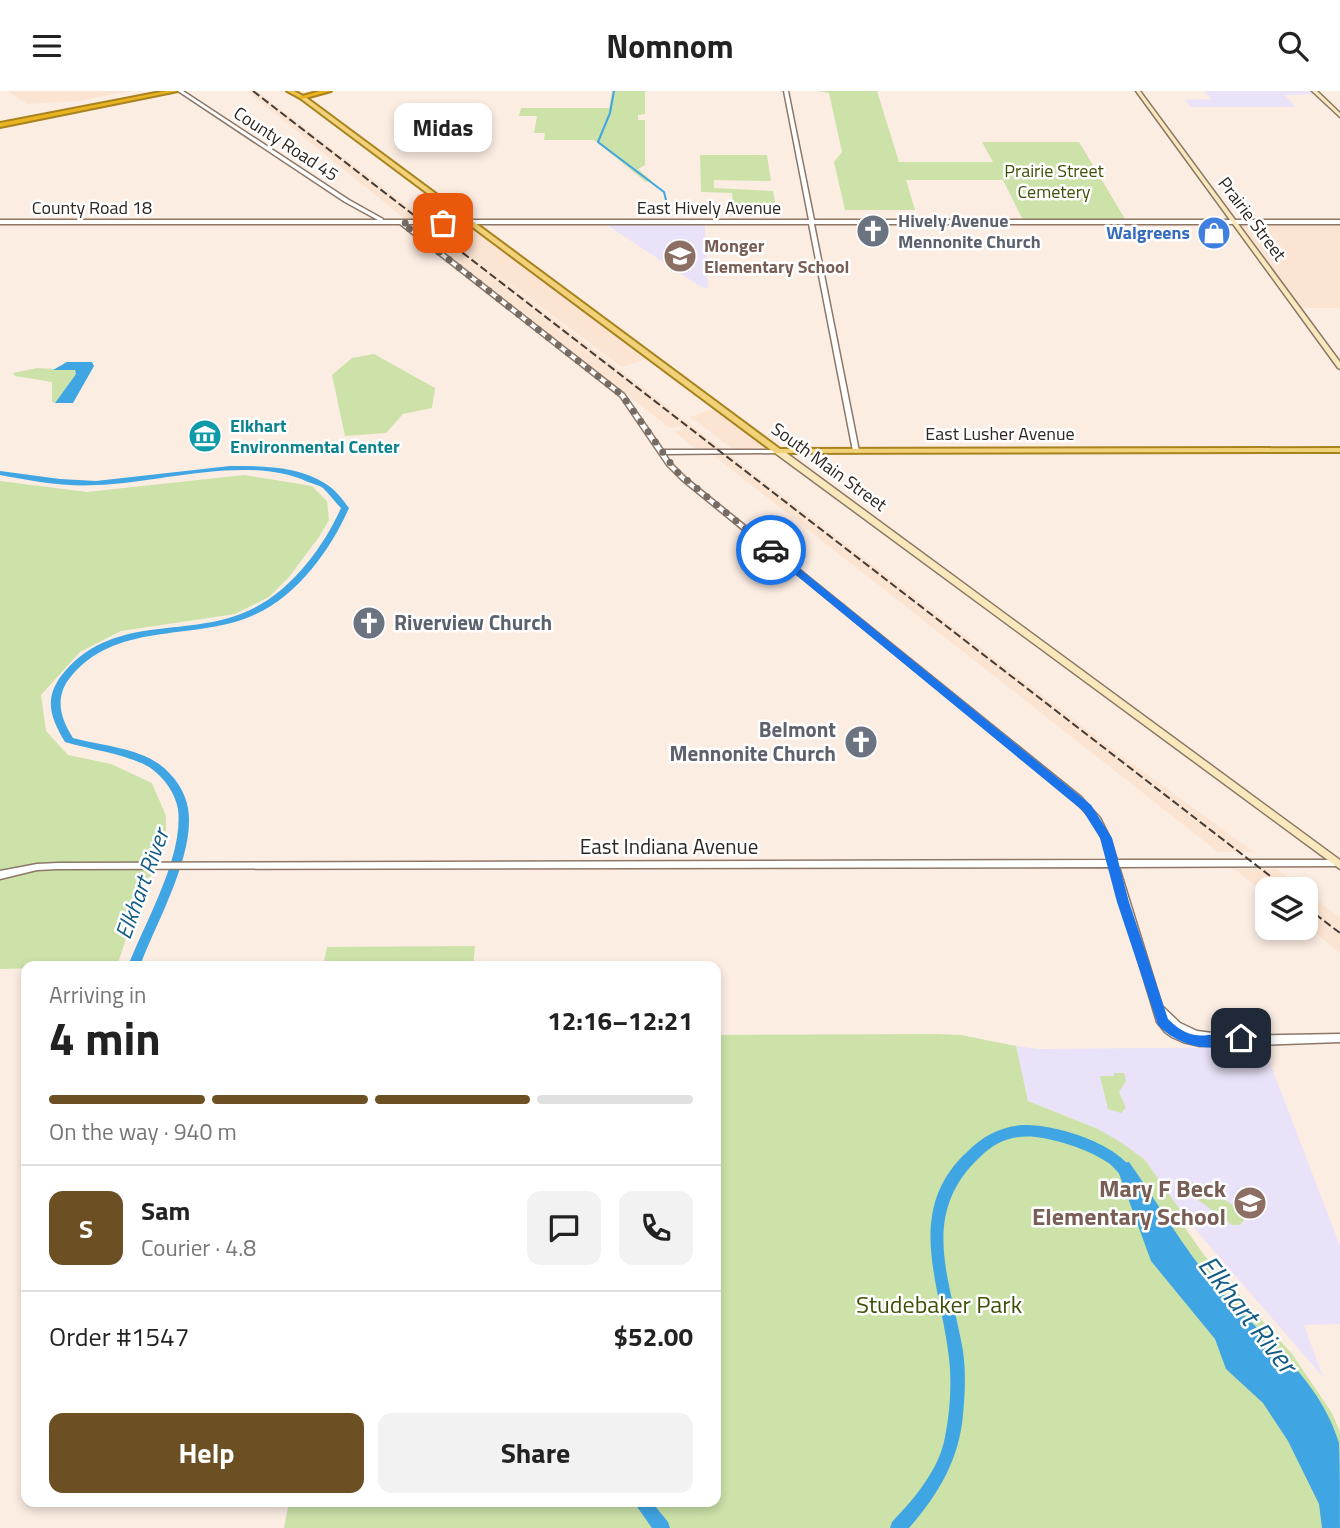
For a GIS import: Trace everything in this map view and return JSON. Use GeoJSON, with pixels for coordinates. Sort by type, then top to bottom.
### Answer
{"type":"FeatureCollection","features":[{"type":"Feature","properties":{"kind":"highway"},"geometry":{"type":"LineString","coordinates":[[0,124],[177,91]]}},
{"type":"Feature","properties":{"kind":"highway","name":"South Main Street"},"geometry":{"type":"LineString","coordinates":[[290,91],[299,94]]}},
{"type":"Feature","properties":{"kind":"highway"},"geometry":{"type":"LineString","coordinates":[[299,94],[317,91]]}},
{"type":"Feature","properties":{"kind":"highway"},"geometry":{"type":"LineString","coordinates":[[299,94],[328,91]]}},
{"type":"Feature","properties":{"kind":"highway"},"geometry":{"type":"LineString","coordinates":[[313,105],[317,97],[328,91]]}},
{"type":"Feature","properties":{"kind":"main road","name":"Prairie Street"},"geometry":{"type":"LineString","coordinates":[[1138,91],[1340,367]]}},
{"type":"Feature","properties":{"kind":"main road"},"geometry":{"type":"LineString","coordinates":[[1314,91],[1340,116]]}},
{"type":"Feature","properties":{"kind":"main road","name":"South Main Street"},"geometry":{"type":"LineString","coordinates":[[299,94],[778,451],[1339,863]]}},
{"type":"Feature","properties":{"kind":"main road","name":"East Lusher Avenue"},"geometry":{"type":"LineString","coordinates":[[778,451],[1340,450]]}},
{"type":"Feature","properties":{"kind":"street","name":"County Road 45"},"geometry":{"type":"LineString","coordinates":[[177,91],[373,220]]}},
{"type":"Feature","properties":{"kind":"street"},"geometry":{"type":"LineString","coordinates":[[786,91],[856,451]]}},
{"type":"Feature","properties":{"kind":"street","name":"East Hively Avenue"},"geometry":{"type":"LineString","coordinates":[[183,223],[373,220],[398,223],[1340,222]]}},
{"type":"Feature","properties":{"kind":"street","name":"County Road 18"},"geometry":{"type":"LineString","coordinates":[[0,222],[183,223]]}},
{"type":"Feature","properties":{"kind":"street"},"geometry":{"type":"LineString","coordinates":[[398,223],[622,395],[661,452],[684,479],[1078,799],[1102,829],[1162,1021],[1175,1030],[1204,1042],[1227,1039],[1340,1038]]}},
{"type":"Feature","properties":{"kind":"street","name":"East Lusher Avenue"},"geometry":{"type":"LineString","coordinates":[[661,452],[778,451]]}},
{"type":"Feature","properties":{"kind":"street","name":"East Indiana Avenue"},"geometry":{"type":"LineString","coordinates":[[0,875],[37,867],[135,866],[1339,863]]}},
{"type":"Feature","properties":{"kind":"shaded area"},"geometry":{"type":"Polygon","coordinates":[[[8,91],[131,91],[79,101],[27,104],[8,91]]]}},
{"type":"Feature","properties":{"kind":"shaded area"},"geometry":{"type":"Polygon","coordinates":[[[247,91],[257,91],[426,220],[406,220],[247,91]]]}},
{"type":"Feature","properties":{"kind":"shaded area"},"geometry":{"type":"Polygon","coordinates":[[[1204,91],[1312,91],[1315,94],[1285,95],[1295,107],[1191,107],[1185,100],[1211,99],[1204,91]]]}},
{"type":"Feature","properties":{"kind":"shaded area"},"geometry":{"type":"Polygon","coordinates":[[[1240,224],[1340,224],[1340,308],[1301,308],[1240,224]]]}},
{"type":"Feature","properties":{"kind":"shaded area"},"geometry":{"type":"Polygon","coordinates":[[[468,225],[649,358],[622,367],[483,264],[722,449],[697,450],[675,432],[684,430],[680,426],[670,428],[411,227],[468,225]]]}},
{"type":"Feature","properties":{"kind":"shaded area","name":"Monger Elementary School"},"geometry":{"type":"Polygon","coordinates":[[[607,225],[705,225],[708,288],[701,287],[607,225]]]}},
{"type":"Feature","properties":{"kind":"shaded area"},"geometry":{"type":"Polygon","coordinates":[[[716,408],[767,447],[734,450],[690,417],[716,408]]]}},
{"type":"Feature","properties":{"kind":"shaded area"},"geometry":{"type":"Polygon","coordinates":[[[713,455],[730,455],[1115,751],[1254,852],[1218,852],[713,455]]]}},
{"type":"Feature","properties":{"kind":"shaded area"},"geometry":{"type":"Polygon","coordinates":[[[1234,869],[1277,869],[1287,877],[1255,877],[1255,886],[1234,869]]]}},
{"type":"Feature","properties":{"kind":"shaded area"},"geometry":{"type":"Polygon","coordinates":[[[1318,901],[1340,918],[1340,953],[1318,935],[1318,901]]]}},
{"type":"Feature","properties":{"kind":"shaded area","name":"Mary F Beck Elementary School"},"geometry":{"type":"Polygon","coordinates":[[[1016,1046],[1039,1049],[1264,1047],[1340,1246],[1340,1324],[1304,1325],[1323,1377],[1188,1221],[1145,1160],[1098,1129],[1028,1101],[1016,1046]]]}},
{"type":"Feature","properties":{"kind":"green space"},"geometry":{"type":"Polygon","coordinates":[[[612,91],[645,91],[645,114],[638,115],[638,120],[645,120],[645,165],[638,169],[652,181],[646,182],[594,140],[544,140],[545,133],[534,133],[537,116],[519,116],[521,108],[609,108],[612,91]]]}},
{"type":"Feature","properties":{"kind":"green space","name":"Prairie Street Cemetery"},"geometry":{"type":"Polygon","coordinates":[[[818,91],[877,91],[899,162],[993,162],[982,142],[1079,142],[1125,219],[1023,220],[1003,180],[906,180],[915,210],[845,210],[834,162],[842,152],[829,93],[818,91]]]}},
{"type":"Feature","properties":{"kind":"green space"},"geometry":{"type":"Polygon","coordinates":[[[700,155],[767,155],[771,181],[714,180],[714,188],[773,191],[776,207],[733,207],[732,193],[701,192],[700,155]]]}},
{"type":"Feature","properties":{"kind":"green space"},"geometry":{"type":"Polygon","coordinates":[[[374,354],[435,388],[432,408],[403,414],[386,433],[345,436],[332,375],[352,358],[374,354]]]}},
{"type":"Feature","properties":{"kind":"green space"},"geometry":{"type":"Polygon","coordinates":[[[37,368],[75,370],[76,374],[55,403],[52,402],[52,382],[15,376],[13,373],[37,368]]]}},
{"type":"Feature","properties":{"kind":"green space"},"geometry":{"type":"Polygon","coordinates":[[[244,475],[312,486],[327,501],[329,520],[289,577],[269,597],[235,614],[121,631],[80,652],[41,695],[46,731],[68,755],[111,764],[152,783],[166,816],[166,844],[138,902],[119,961],[21,961],[21,968],[0,969],[0,481],[87,492],[244,475]]]}},
{"type":"Feature","properties":{"kind":"green space"},"geometry":{"type":"Polygon","coordinates":[[[475,946],[474,961],[324,961],[327,947],[475,946]]]}},
{"type":"Feature","properties":{"kind":"green space","name":"Studebaker Park"},"geometry":{"type":"Polygon","coordinates":[[[721,1035],[961,1035],[1016,1046],[1028,1101],[1098,1129],[1145,1160],[1188,1221],[1183,1225],[1204,1255],[1292,1354],[1332,1413],[1340,1432],[1340,1528],[284,1528],[288,1507],[721,1507],[721,1035]]]}},
{"type":"Feature","properties":{"kind":"green space"},"geometry":{"type":"Polygon","coordinates":[[[1114,1073],[1124,1073],[1126,1081],[1119,1092],[1126,1108],[1121,1113],[1108,1109],[1100,1076],[1114,1076],[1114,1073]]]}},
{"type":"Feature","properties":{"kind":"green space"},"geometry":{"type":"Polygon","coordinates":[[[1192,1182],[1217,1200],[1221,1197],[1242,1212],[1244,1220],[1240,1225],[1232,1225],[1186,1191],[1192,1182]]]}},
{"type":"Feature","properties":{"kind":"water"},"geometry":{"type":"Polygon","coordinates":[[[67,362],[92,362],[94,366],[73,403],[55,403],[76,374],[75,370],[53,370],[67,362]]]}},
{"type":"Feature","properties":{"kind":"water"},"geometry":{"type":"Polygon","coordinates":[[[1129,1162],[1201,1268],[1298,1370],[1329,1417],[1339,1443],[1340,1528],[1322,1528],[1319,1504],[1288,1441],[1263,1403],[1226,1369],[1215,1339],[1151,1261],[1117,1168],[1121,1163],[1129,1162]]]}},
{"type":"Feature","properties":{"kind":"waterway"},"geometry":{"type":"LineString","coordinates":[[614,91],[610,113],[598,142],[664,192],[668,208]]}},
{"type":"Feature","properties":{"kind":"waterway","name":"Elkhart River"},"geometry":{"type":"LineString","coordinates":[[0,473],[60,482],[96,483],[193,471],[266,468],[298,474],[325,486],[345,508],[330,537],[307,568],[265,606],[236,619],[138,635],[105,646],[76,666],[65,678],[58,692],[55,707],[59,723],[69,740],[125,754],[156,767],[175,786],[183,808],[183,834],[176,862],[136,961]]}},
{"type":"Feature","properties":{"kind":"waterway","name":"Elkhart River"},"geometry":{"type":"LineString","coordinates":[[898,1528],[935,1480],[946,1459],[952,1439],[957,1399],[957,1359],[938,1266],[936,1239],[938,1214],[946,1189],[960,1166],[991,1140],[1006,1133],[1031,1130],[1092,1147],[1112,1158],[1127,1173]]}},
{"type":"Feature","properties":{"kind":"waterway","name":"Elkhart River"},"geometry":{"type":"LineString","coordinates":[[646,1507],[662,1528]]}},
{"type":"Feature","properties":{"kind":"railway"},"geometry":{"type":"LineString","coordinates":[[253,91],[1271,877]]}},
{"type":"Feature","properties":{"kind":"railway"},"geometry":{"type":"LineString","coordinates":[[1318,916],[1340,933]]}},
{"type":"Feature","properties":{"kind":"way so far"},"geometry":{"type":"LineString","coordinates":[[443,223],[402,223],[622,395],[632,406],[664,458],[676,471],[771,550]]}},
{"type":"Feature","properties":{"kind":"place","name":"Midas"},"geometry":{"type":"Point","coordinates":[443,223]}},
{"type":"Feature","properties":{"kind":"place","name":"Hively Avenue Mennonite Church"},"geometry":{"type":"Point","coordinates":[873,231]}},
{"type":"Feature","properties":{"kind":"place","name":"Walgreens"},"geometry":{"type":"Point","coordinates":[1214,233]}},
{"type":"Feature","properties":{"kind":"place","name":"Monger Elementary School"},"geometry":{"type":"Point","coordinates":[680,256]}},
{"type":"Feature","properties":{"kind":"place","name":"Elkhart Environmental Center"},"geometry":{"type":"Point","coordinates":[205,436]}},
{"type":"Feature","properties":{"kind":"place","name":"Riverview Church"},"geometry":{"type":"Point","coordinates":[369,623]}},
{"type":"Feature","properties":{"kind":"place","name":"Belmont Mennonite Church"},"geometry":{"type":"Point","coordinates":[861,742]}},
{"type":"Feature","properties":{"kind":"place","name":"Mary F Beck Elementary School"},"geometry":{"type":"Point","coordinates":[1250,1203]}},
{"type":"Feature","properties":{"kind":"route"},"geometry":{"type":"LineString","coordinates":[[771,550],[1087,808],[1106,838],[1123,902],[1162,1021],[1173,1033],[1191,1041],[1214,1042],[1241,1038]]}}]}
